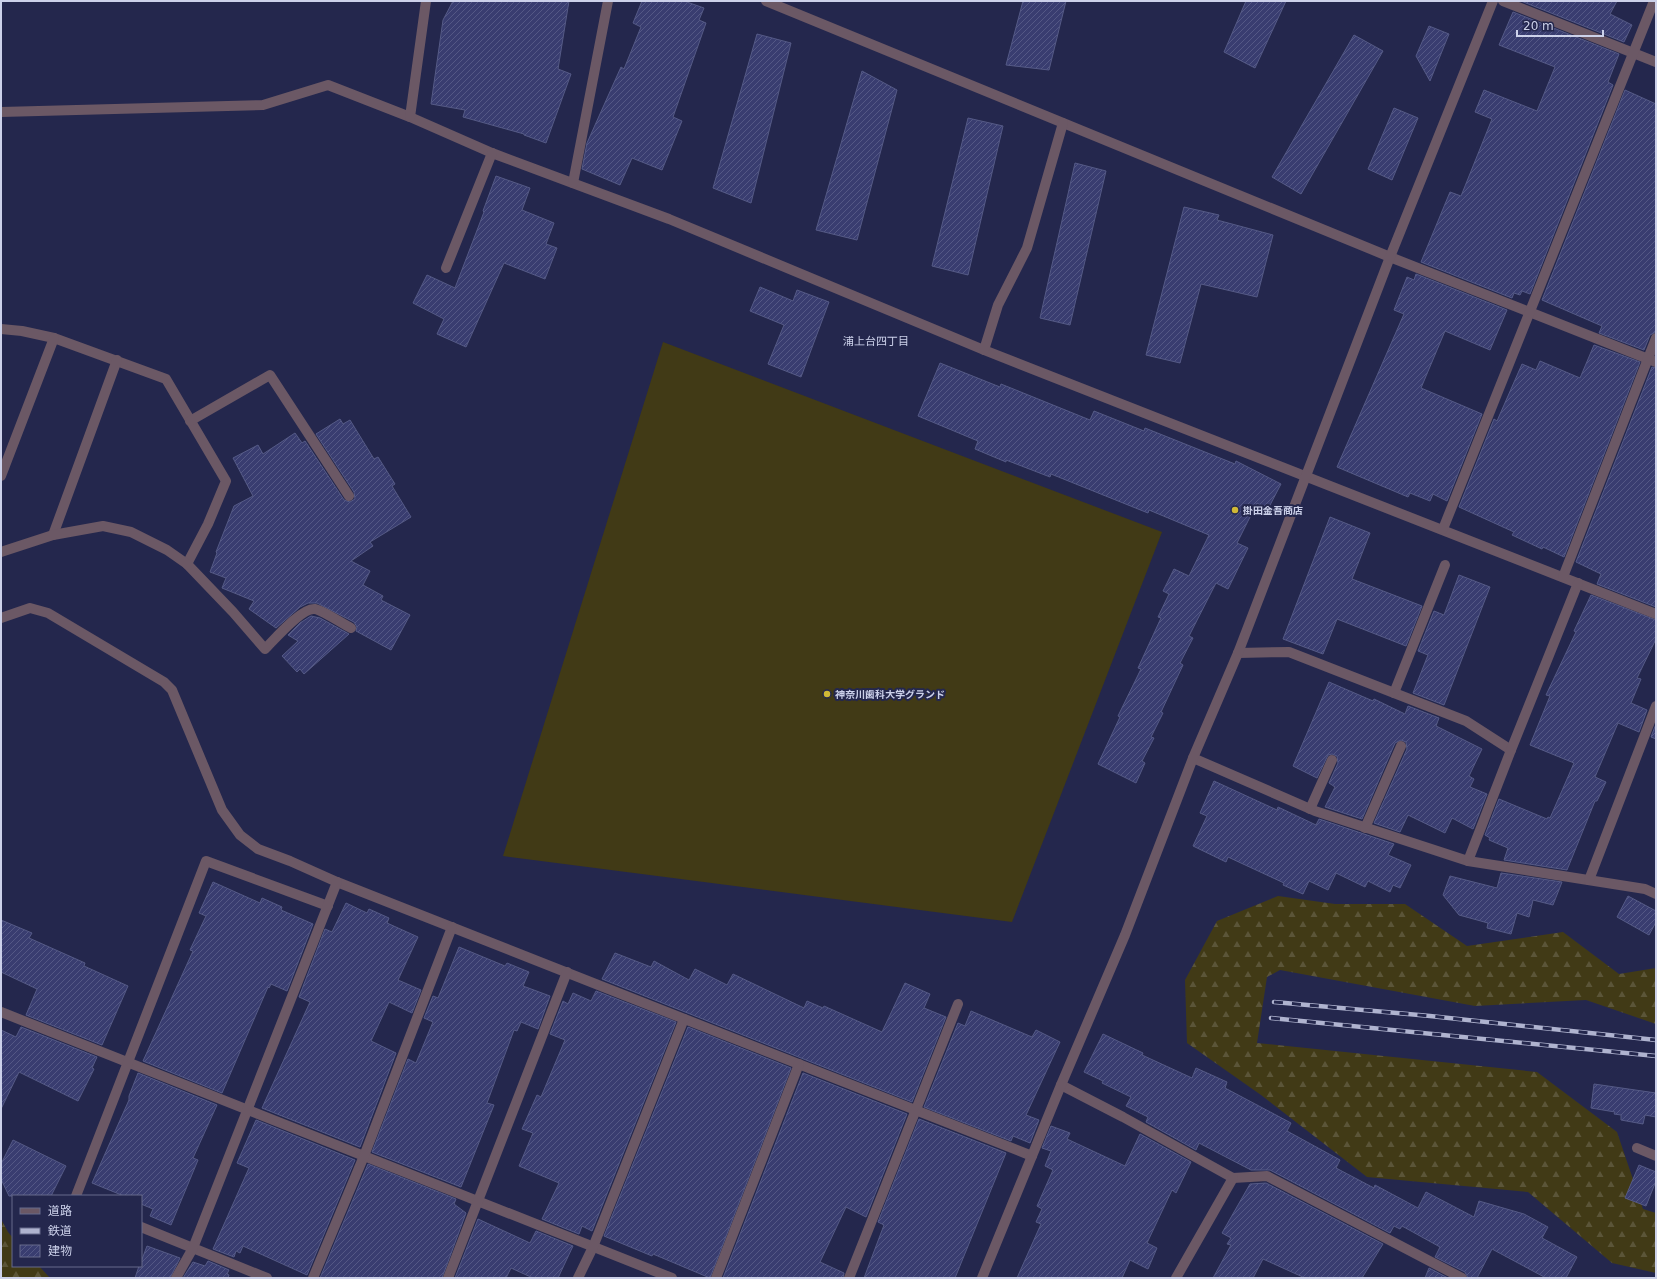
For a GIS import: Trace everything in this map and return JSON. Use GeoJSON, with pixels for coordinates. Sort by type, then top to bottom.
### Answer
{"type":"FeatureCollection","features":[{"type":"Feature","properties":{"kind":"street"},"geometry":{"type":"LineString","coordinates":[[410,117],[426,1]]}},
{"type":"Feature","properties":{"kind":"street"},"geometry":{"type":"LineString","coordinates":[[572,183],[608,1]]}},
{"type":"Feature","properties":{"kind":"street"},"geometry":{"type":"LineString","coordinates":[[766,1],[1390,257],[1529,313],[1652,360]]}},
{"type":"Feature","properties":{"kind":"street"},"geometry":{"type":"LineString","coordinates":[[982,1278],[1124,935],[1193,758],[1238,653],[1305,475],[1390,257],[1493,1]]}},
{"type":"Feature","properties":{"kind":"street"},"geometry":{"type":"LineString","coordinates":[[1503,1],[1656,62]]}},
{"type":"Feature","properties":{"kind":"street"},"geometry":{"type":"LineString","coordinates":[[1443,529],[1654,1]]}},
{"type":"Feature","properties":{"kind":"street"},"geometry":{"type":"LineString","coordinates":[[1,112],[263,105],[328,85],[410,117],[492,153],[669,219],[984,350],[1443,529],[1656,614]]}},
{"type":"Feature","properties":{"kind":"street"},"geometry":{"type":"LineString","coordinates":[[984,350],[998,305],[1027,248],[1062,123]]}},
{"type":"Feature","properties":{"kind":"street"},"geometry":{"type":"LineString","coordinates":[[446,268],[492,153]]}},
{"type":"Feature","properties":{"kind":"street"},"geometry":{"type":"LineString","coordinates":[[1,329],[22,331],[54,338],[117,360],[166,380],[226,481],[208,524],[187,564]]}},
{"type":"Feature","properties":{"kind":"street"},"geometry":{"type":"LineString","coordinates":[[1,476],[54,338]]}},
{"type":"Feature","properties":{"kind":"street"},"geometry":{"type":"LineString","coordinates":[[1563,577],[1652,360],[1656,338]]}},
{"type":"Feature","properties":{"kind":"street"},"geometry":{"type":"LineString","coordinates":[[53,535],[117,360]]}},
{"type":"Feature","properties":{"kind":"street"},"geometry":{"type":"LineString","coordinates":[[190,422],[270,375],[349,496]]}},
{"type":"Feature","properties":{"kind":"street"},"geometry":{"type":"LineString","coordinates":[[1,552],[53,535],[103,526],[131,532],[167,550],[187,564],[233,612],[264,649],[300,614],[308,610],[315,609],[351,628]]}},
{"type":"Feature","properties":{"kind":"street"},"geometry":{"type":"LineString","coordinates":[[1394,693],[1445,565]]}},
{"type":"Feature","properties":{"kind":"street"},"geometry":{"type":"LineString","coordinates":[[1468,861],[1578,584]]}},
{"type":"Feature","properties":{"kind":"street"},"geometry":{"type":"LineString","coordinates":[[1,618],[30,608],[48,613],[164,682],[172,690],[222,810],[240,835],[258,849],[1032,1156]]}},
{"type":"Feature","properties":{"kind":"street"},"geometry":{"type":"LineString","coordinates":[[1238,653],[1289,652],[1466,721],[1511,750]]}},
{"type":"Feature","properties":{"kind":"street"},"geometry":{"type":"LineString","coordinates":[[1589,880],[1656,706]]}},
{"type":"Feature","properties":{"kind":"street"},"geometry":{"type":"LineString","coordinates":[[1365,828],[1401,746]]}},
{"type":"Feature","properties":{"kind":"street"},"geometry":{"type":"LineString","coordinates":[[1193,758],[1310,809],[1468,861],[1645,889],[1656,894]]}},
{"type":"Feature","properties":{"kind":"street"},"geometry":{"type":"LineString","coordinates":[[1310,809],[1332,760]]}},
{"type":"Feature","properties":{"kind":"street"},"geometry":{"type":"LineString","coordinates":[[76,1195],[206,861],[328,906]]}},
{"type":"Feature","properties":{"kind":"street"},"geometry":{"type":"LineString","coordinates":[[176,1278],[193,1248],[338,882]]}},
{"type":"Feature","properties":{"kind":"street"},"geometry":{"type":"LineString","coordinates":[[313,1278],[364,1156],[452,927]]}},
{"type":"Feature","properties":{"kind":"street"},"geometry":{"type":"LineString","coordinates":[[448,1278],[567,972]]}},
{"type":"Feature","properties":{"kind":"street"},"geometry":{"type":"LineString","coordinates":[[849,1278],[958,1004]]}},
{"type":"Feature","properties":{"kind":"street"},"geometry":{"type":"LineString","coordinates":[[1,1012],[672,1278]]}},
{"type":"Feature","properties":{"kind":"street"},"geometry":{"type":"LineString","coordinates":[[578,1278],[593,1247],[684,1019]]}},
{"type":"Feature","properties":{"kind":"street"},"geometry":{"type":"LineString","coordinates":[[716,1278],[799,1064]]}},
{"type":"Feature","properties":{"kind":"street"},"geometry":{"type":"LineString","coordinates":[[1061,1085],[1123,1117],[1233,1178],[1267,1176],[1462,1278]]}},
{"type":"Feature","properties":{"kind":"street"},"geometry":{"type":"LineString","coordinates":[[1637,1148],[1656,1156]]}},
{"type":"Feature","properties":{"kind":"street"},"geometry":{"type":"LineString","coordinates":[[1176,1278],[1233,1178]]}},
{"type":"Feature","properties":{"kind":"street"},"geometry":{"type":"LineString","coordinates":[[142,1226],[267,1278]]}},
{"type":"Feature","properties":{"kind":"green space","name":"神奈川歯科大学グランド"},"geometry":{"type":"Polygon","coordinates":[[[663,342],[1162,532],[1012,922],[503,856],[663,342]]]}},
{"type":"Feature","properties":{"kind":"green space"},"geometry":{"type":"Polygon","coordinates":[[[1278,896],[1335,904],[1405,904],[1467,946],[1563,932],[1619,974],[1656,968],[1656,1024],[1586,1000],[1475,1006],[1280,970],[1267,977],[1257,1043],[1537,1072],[1617,1132],[1643,1209],[1656,1213],[1656,1273],[1612,1263],[1528,1192],[1367,1177],[1261,1095],[1187,1043],[1185,980],[1217,921],[1278,896]]]}},
{"type":"Feature","properties":{"kind":"green space"},"geometry":{"type":"Polygon","coordinates":[[[1,1219],[12,1237],[12,1267],[40,1267],[50,1278],[1,1278],[1,1219]]]}},
{"type":"Feature","properties":{"kind":"building"},"geometry":{"type":"Polygon","coordinates":[[[453,1],[569,1],[558,69],[571,74],[546,143],[524,134],[463,117],[465,110],[431,104],[443,20],[453,1]]]}},
{"type":"Feature","properties":{"kind":"building"},"geometry":{"type":"Polygon","coordinates":[[[642,1],[684,1],[704,8],[699,20],[706,23],[673,117],[682,121],[662,170],[632,158],[620,185],[582,169],[587,143],[621,67],[624,69],[641,27],[633,23],[642,1]]]}},
{"type":"Feature","properties":{"kind":"building"},"geometry":{"type":"Polygon","coordinates":[[[1023,1],[1066,1],[1049,70],[1006,65],[1023,1]]]}},
{"type":"Feature","properties":{"kind":"building"},"geometry":{"type":"Polygon","coordinates":[[[1246,1],[1286,1],[1255,68],[1224,52],[1246,1]]]}},
{"type":"Feature","properties":{"kind":"building"},"geometry":{"type":"Polygon","coordinates":[[[1521,1],[1617,1],[1610,14],[1632,25],[1624,42],[1521,1]]]}},
{"type":"Feature","properties":{"kind":"building"},"geometry":{"type":"Polygon","coordinates":[[[1513,12],[1619,54],[1608,82],[1613,85],[1530,294],[1522,291],[1520,295],[1514,293],[1512,298],[1421,262],[1450,192],[1461,196],[1492,119],[1475,112],[1484,90],[1537,111],[1555,67],[1499,45],[1513,12]]]}},
{"type":"Feature","properties":{"kind":"building"},"geometry":{"type":"Polygon","coordinates":[[[1429,26],[1449,34],[1430,81],[1416,56],[1429,26]]]}},
{"type":"Feature","properties":{"kind":"building"},"geometry":{"type":"Polygon","coordinates":[[[757,34],[791,43],[751,203],[713,188],[757,34]]]}},
{"type":"Feature","properties":{"kind":"building"},"geometry":{"type":"Polygon","coordinates":[[[1354,35],[1383,51],[1301,194],[1272,177],[1354,35]]]}},
{"type":"Feature","properties":{"kind":"building"},"geometry":{"type":"Polygon","coordinates":[[[862,71],[897,90],[857,240],[816,230],[862,71]]]}},
{"type":"Feature","properties":{"kind":"building"},"geometry":{"type":"Polygon","coordinates":[[[1625,90],[1656,104],[1656,332],[1650,335],[1644,350],[1599,333],[1602,326],[1542,300],[1625,90]]]}},
{"type":"Feature","properties":{"kind":"building"},"geometry":{"type":"Polygon","coordinates":[[[1394,108],[1418,118],[1392,180],[1368,169],[1394,108]]]}},
{"type":"Feature","properties":{"kind":"building"},"geometry":{"type":"Polygon","coordinates":[[[968,118],[1003,126],[968,275],[932,266],[968,118]]]}},
{"type":"Feature","properties":{"kind":"building"},"geometry":{"type":"Polygon","coordinates":[[[1075,163],[1106,171],[1070,325],[1040,318],[1075,163]]]}},
{"type":"Feature","properties":{"kind":"building"},"geometry":{"type":"Polygon","coordinates":[[[496,176],[530,188],[522,210],[554,223],[546,244],[557,248],[545,279],[504,263],[466,347],[437,334],[444,319],[413,303],[427,275],[455,288],[496,176]]]}},
{"type":"Feature","properties":{"kind":"building"},"geometry":{"type":"Polygon","coordinates":[[[1184,207],[1219,215],[1217,220],[1273,235],[1257,297],[1201,284],[1180,363],[1146,355],[1184,207]]]}},
{"type":"Feature","properties":{"kind":"building"},"geometry":{"type":"Polygon","coordinates":[[[1416,274],[1507,310],[1490,350],[1445,331],[1421,388],[1482,414],[1447,501],[1433,494],[1430,501],[1410,493],[1408,497],[1337,467],[1404,314],[1394,310],[1407,277],[1414,280],[1416,274]]]}},
{"type":"Feature","properties":{"kind":"building"},"geometry":{"type":"Polygon","coordinates":[[[760,287],[793,301],[797,290],[829,302],[801,377],[768,364],[784,325],[750,311],[760,287]]]}},
{"type":"Feature","properties":{"kind":"building"},"geometry":{"type":"Polygon","coordinates":[[[1594,345],[1640,362],[1564,557],[1543,547],[1542,549],[1512,535],[1514,532],[1459,507],[1494,419],[1497,421],[1522,364],[1536,370],[1540,361],[1580,378],[1594,345]]]}},
{"type":"Feature","properties":{"kind":"building"},"geometry":{"type":"Polygon","coordinates":[[[940,363],[1000,387],[1001,384],[1090,420],[1094,411],[1144,431],[1145,428],[1235,464],[1236,461],[1281,484],[1268,509],[1257,503],[1237,543],[1248,548],[1228,589],[1216,583],[1189,636],[1193,638],[1180,663],[1183,665],[1161,712],[1163,713],[1151,737],[1154,738],[1142,761],[1145,763],[1136,783],[1098,764],[1120,717],[1118,716],[1141,669],[1138,668],[1161,618],[1158,617],[1169,594],[1163,591],[1174,569],[1189,576],[1209,535],[1149,510],[1148,513],[1051,474],[1050,477],[1006,460],[1006,462],[975,449],[978,441],[918,416],[940,363]]]}},
{"type":"Feature","properties":{"kind":"building"},"geometry":{"type":"Polygon","coordinates":[[[1652,367],[1656,368],[1656,607],[1597,584],[1601,574],[1576,562],[1652,367]]]}},
{"type":"Feature","properties":{"kind":"building"},"geometry":{"type":"Polygon","coordinates":[[[340,419],[343,424],[350,420],[374,459],[378,457],[395,484],[392,486],[411,517],[370,542],[373,546],[351,561],[370,571],[363,585],[383,596],[381,600],[410,615],[391,650],[356,631],[357,627],[354,622],[317,603],[308,603],[300,607],[276,628],[249,609],[254,601],[222,588],[226,578],[210,572],[234,506],[253,496],[233,458],[258,445],[263,454],[295,433],[302,443],[305,441],[344,500],[350,502],[355,499],[354,492],[316,434],[340,419]]]}},
{"type":"Feature","properties":{"kind":"building"},"geometry":{"type":"Polygon","coordinates":[[[1330,517],[1370,533],[1352,579],[1422,606],[1406,646],[1337,619],[1323,654],[1283,639],[1330,517]]]}},
{"type":"Feature","properties":{"kind":"building"},"geometry":{"type":"Polygon","coordinates":[[[1459,575],[1490,587],[1444,705],[1413,693],[1428,655],[1418,651],[1434,611],[1444,615],[1459,575]]]}},
{"type":"Feature","properties":{"kind":"building"},"geometry":{"type":"Polygon","coordinates":[[[1591,595],[1656,620],[1656,639],[1637,678],[1641,679],[1631,703],[1647,710],[1639,732],[1618,723],[1595,777],[1606,782],[1597,801],[1595,801],[1567,870],[1504,860],[1508,848],[1489,840],[1490,838],[1485,835],[1499,799],[1547,819],[1548,817],[1550,818],[1574,763],[1530,745],[1550,696],[1546,695],[1576,632],[1574,631],[1591,595]]]}},
{"type":"Feature","properties":{"kind":"building"},"geometry":{"type":"Polygon","coordinates":[[[311,616],[320,618],[349,634],[304,674],[300,669],[297,672],[282,656],[298,641],[288,635],[300,623],[311,616]]]}},
{"type":"Feature","properties":{"kind":"building"},"geometry":{"type":"Polygon","coordinates":[[[1329,682],[1373,701],[1374,699],[1405,714],[1408,706],[1439,718],[1436,726],[1482,749],[1469,776],[1474,779],[1470,787],[1487,794],[1473,829],[1452,818],[1445,833],[1408,815],[1400,832],[1374,823],[1407,749],[1406,742],[1401,740],[1395,743],[1362,819],[1325,807],[1335,787],[1329,783],[1338,763],[1337,756],[1332,754],[1328,755],[1317,778],[1293,766],[1329,682]]]}},
{"type":"Feature","properties":{"kind":"building"},"geometry":{"type":"Polygon","coordinates":[[[1656,724],[1656,739],[1651,737],[1656,724]]]}},
{"type":"Feature","properties":{"kind":"building"},"geometry":{"type":"Polygon","coordinates":[[[1214,781],[1277,810],[1278,807],[1316,825],[1319,819],[1394,844],[1388,855],[1411,865],[1400,888],[1393,885],[1390,892],[1368,881],[1365,887],[1336,873],[1328,890],[1309,881],[1303,894],[1283,885],[1284,883],[1228,857],[1226,862],[1193,846],[1207,816],[1200,813],[1214,781]]]}},
{"type":"Feature","properties":{"kind":"building"},"geometry":{"type":"Polygon","coordinates":[[[1501,873],[1562,882],[1553,905],[1533,900],[1529,917],[1517,913],[1511,934],[1487,928],[1488,923],[1459,915],[1443,895],[1450,876],[1497,888],[1501,873]]]}},
{"type":"Feature","properties":{"kind":"building"},"geometry":{"type":"Polygon","coordinates":[[[213,882],[260,903],[262,898],[282,907],[281,910],[313,924],[287,991],[271,984],[269,988],[268,987],[222,1093],[143,1061],[193,951],[190,950],[206,916],[199,913],[213,882]]]}},
{"type":"Feature","properties":{"kind":"building"},"geometry":{"type":"Polygon","coordinates":[[[1628,896],[1656,911],[1656,922],[1649,935],[1617,917],[1628,896]]]}},
{"type":"Feature","properties":{"kind":"building"},"geometry":{"type":"Polygon","coordinates":[[[346,903],[367,913],[369,909],[389,918],[387,923],[418,937],[398,980],[421,990],[412,1013],[389,1002],[371,1041],[396,1053],[360,1147],[262,1108],[310,1002],[299,997],[325,929],[332,932],[346,903]]]}},
{"type":"Feature","properties":{"kind":"building"},"geometry":{"type":"Polygon","coordinates":[[[1,920],[32,933],[29,938],[85,963],[84,966],[128,986],[102,1045],[26,1015],[37,989],[1,972],[1,920]]]}},
{"type":"Feature","properties":{"kind":"building"},"geometry":{"type":"Polygon","coordinates":[[[459,947],[505,966],[507,963],[529,972],[523,986],[550,996],[538,1029],[521,1022],[517,1031],[514,1030],[487,1103],[494,1105],[461,1187],[372,1152],[408,1059],[416,1063],[433,1022],[424,1018],[433,996],[438,998],[459,947]]]}},
{"type":"Feature","properties":{"kind":"building"},"geometry":{"type":"Polygon","coordinates":[[[615,953],[651,967],[654,961],[689,980],[695,969],[727,985],[733,974],[804,1008],[807,1001],[823,1008],[824,1006],[882,1032],[905,983],[930,994],[924,1008],[946,1017],[912,1102],[602,979],[615,953]]]}},
{"type":"Feature","properties":{"kind":"building"},"geometry":{"type":"Polygon","coordinates":[[[596,991],[676,1022],[592,1231],[582,1226],[579,1234],[542,1219],[559,1183],[519,1166],[533,1133],[522,1129],[537,1095],[541,1097],[565,1040],[550,1034],[563,1001],[568,1004],[573,993],[591,1001],[596,991]]]}},
{"type":"Feature","properties":{"kind":"building"},"geometry":{"type":"Polygon","coordinates":[[[971,1011],[1032,1037],[1036,1030],[1060,1042],[1026,1115],[1039,1120],[1030,1143],[1013,1136],[1011,1141],[924,1107],[958,1023],[965,1026],[971,1011]]]}},
{"type":"Feature","properties":{"kind":"building"},"geometry":{"type":"Polygon","coordinates":[[[21,1027],[97,1057],[92,1068],[94,1069],[78,1101],[19,1072],[1,1109],[1,1030],[16,1037],[21,1027]]]}},
{"type":"Feature","properties":{"kind":"building"},"geometry":{"type":"Polygon","coordinates":[[[688,1027],[791,1068],[710,1278],[653,1254],[652,1256],[604,1236],[688,1027]]]}},
{"type":"Feature","properties":{"kind":"building"},"geometry":{"type":"Polygon","coordinates":[[[1103,1034],[1143,1053],[1142,1055],[1192,1078],[1196,1068],[1227,1082],[1225,1088],[1291,1123],[1287,1131],[1340,1160],[1336,1168],[1374,1188],[1375,1185],[1418,1208],[1426,1192],[1474,1217],[1479,1201],[1524,1214],[1548,1227],[1542,1238],[1577,1257],[1566,1278],[1546,1278],[1492,1249],[1477,1278],[1468,1278],[1465,1272],[1435,1257],[1440,1247],[1402,1226],[1400,1229],[1394,1226],[1390,1233],[1270,1170],[1251,1170],[1199,1143],[1196,1150],[1146,1122],[1148,1117],[1126,1106],[1131,1097],[1102,1083],[1103,1081],[1084,1072],[1103,1034]]]}},
{"type":"Feature","properties":{"kind":"building"},"geometry":{"type":"Polygon","coordinates":[[[138,1073],[217,1105],[193,1158],[198,1160],[171,1225],[150,1216],[153,1209],[142,1204],[142,1195],[122,1195],[92,1183],[129,1100],[129,1096],[138,1073]]]}},
{"type":"Feature","properties":{"kind":"building"},"geometry":{"type":"Polygon","coordinates":[[[803,1073],[907,1114],[866,1217],[846,1207],[820,1262],[844,1273],[843,1278],[723,1278],[803,1073]]]}},
{"type":"Feature","properties":{"kind":"building"},"geometry":{"type":"Polygon","coordinates":[[[1594,1084],[1656,1093],[1656,1117],[1645,1115],[1643,1124],[1621,1120],[1621,1115],[1614,1114],[1615,1112],[1591,1108],[1594,1084]]]}},
{"type":"Feature","properties":{"kind":"building"},"geometry":{"type":"Polygon","coordinates":[[[919,1119],[1006,1153],[955,1278],[864,1278],[884,1225],[878,1222],[919,1119]]]}},
{"type":"Feature","properties":{"kind":"building"},"geometry":{"type":"Polygon","coordinates":[[[256,1120],[355,1160],[307,1275],[243,1246],[240,1253],[236,1251],[234,1257],[213,1249],[249,1168],[237,1163],[256,1120]]]}},
{"type":"Feature","properties":{"kind":"building"},"geometry":{"type":"Polygon","coordinates":[[[1051,1126],[1070,1133],[1067,1139],[1125,1166],[1140,1134],[1191,1162],[1176,1193],[1172,1190],[1147,1243],[1157,1248],[1148,1269],[1130,1260],[1122,1278],[1017,1278],[1041,1224],[1036,1222],[1042,1209],[1037,1206],[1053,1170],[1045,1166],[1051,1151],[1042,1148],[1051,1126]]]}},
{"type":"Feature","properties":{"kind":"building"},"geometry":{"type":"Polygon","coordinates":[[[13,1140],[66,1166],[52,1195],[9,1196],[1,1179],[1,1164],[13,1140]]]}},
{"type":"Feature","properties":{"kind":"building"},"geometry":{"type":"Polygon","coordinates":[[[368,1164],[456,1199],[454,1204],[466,1213],[442,1278],[320,1278],[368,1164]]]}},
{"type":"Feature","properties":{"kind":"building"},"geometry":{"type":"Polygon","coordinates":[[[1639,1165],[1656,1172],[1656,1181],[1646,1206],[1625,1198],[1639,1165]]]}},
{"type":"Feature","properties":{"kind":"building"},"geometry":{"type":"Polygon","coordinates":[[[1266,1183],[1383,1244],[1362,1278],[1305,1278],[1263,1259],[1253,1278],[1213,1278],[1231,1245],[1227,1244],[1231,1238],[1222,1233],[1250,1184],[1266,1183]]]}},
{"type":"Feature","properties":{"kind":"building"},"geometry":{"type":"Polygon","coordinates":[[[478,1219],[530,1243],[536,1231],[573,1246],[558,1278],[533,1278],[511,1268],[506,1278],[455,1278],[478,1219]]]}},
{"type":"Feature","properties":{"kind":"building"},"geometry":{"type":"Polygon","coordinates":[[[147,1246],[180,1258],[170,1278],[135,1278],[139,1267],[142,1267],[142,1259],[147,1246]]]}},
{"type":"Feature","properties":{"kind":"building"},"geometry":{"type":"Polygon","coordinates":[[[208,1261],[229,1270],[227,1274],[229,1275],[228,1278],[183,1278],[193,1262],[205,1266],[208,1261]]]}},
{"type":"Feature","properties":{"kind":"building"},"geometry":{"type":"Polygon","coordinates":[[[1429,1268],[1448,1278],[1425,1278],[1429,1268]]]}},
{"type":"Feature","properties":{"kind":"railway"},"geometry":{"type":"LineString","coordinates":[[1274,1002],[1430,1016],[1656,1040]]}},
{"type":"Feature","properties":{"kind":"railway"},"geometry":{"type":"LineString","coordinates":[[1271,1018],[1656,1056]]}},
{"type":"Feature","properties":{"kind":"place","name":"掛田金吾商店"},"geometry":{"type":"Point","coordinates":[1235,510]}},
{"type":"Feature","properties":{"kind":"place","name":"神奈川歯科大学グランド"},"geometry":{"type":"Point","coordinates":[827,694]}},
{"type":"Feature","properties":{"kind":"district","name":"浦上台四丁目"},"geometry":{"type":"Point","coordinates":[876,341]}}]}
